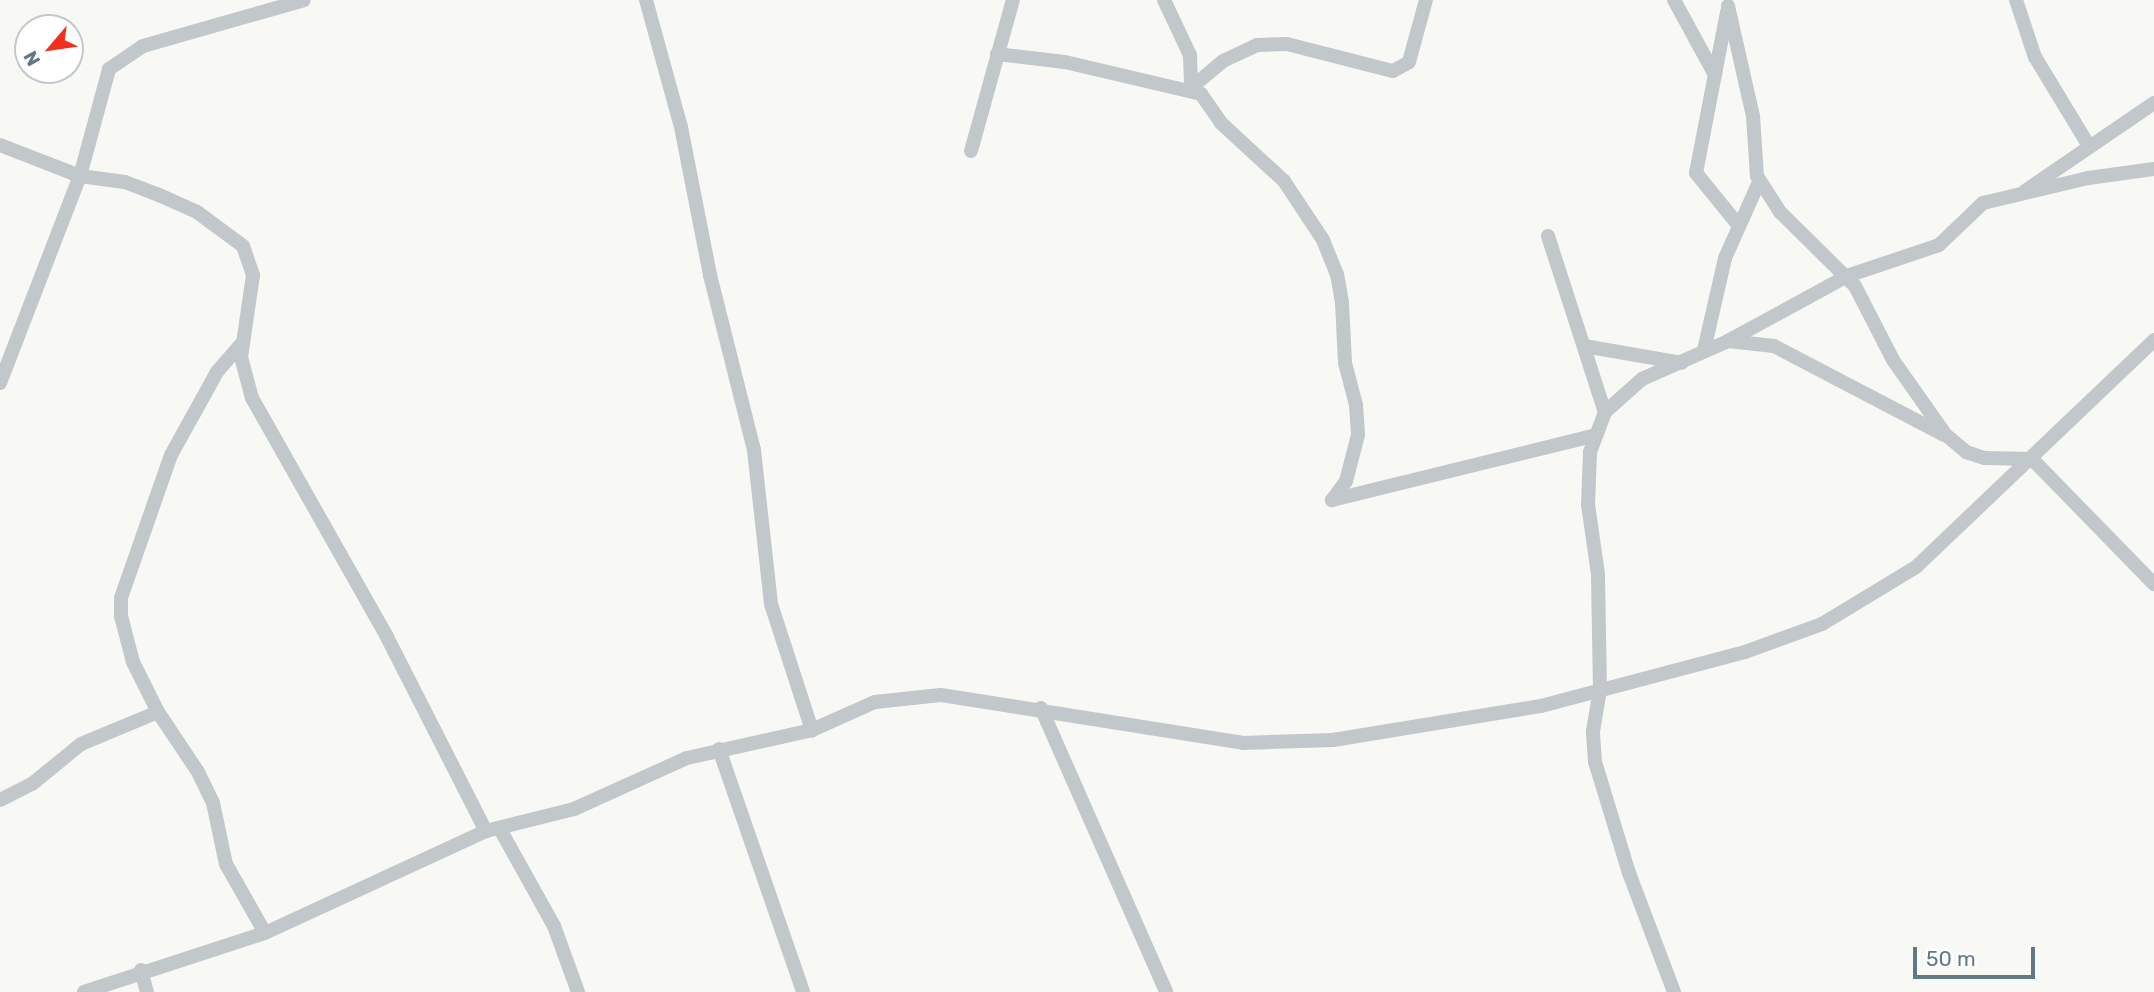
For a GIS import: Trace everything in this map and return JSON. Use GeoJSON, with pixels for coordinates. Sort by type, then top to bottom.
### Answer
{"type":"FeatureCollection","features":[{"type":"Feature","properties":{"kind":"street"},"geometry":{"type":"LineString","coordinates":[[0,383],[80,176],[109,69],[143,46],[304,0]]}},
{"type":"Feature","properties":{"kind":"street"},"geometry":{"type":"LineString","coordinates":[[646,0],[681,127],[710,275],[754,450],[771,604],[812,730]]}},
{"type":"Feature","properties":{"kind":"street"},"geometry":{"type":"LineString","coordinates":[[971,151],[1013,0]]}},
{"type":"Feature","properties":{"kind":"street"},"geometry":{"type":"LineString","coordinates":[[1164,0],[1190,55],[1192,89]]}},
{"type":"Feature","properties":{"kind":"street"},"geometry":{"type":"LineString","coordinates":[[1192,89],[1223,61],[1257,45],[1287,44],[1393,71],[1409,62],[1426,0]]}},
{"type":"Feature","properties":{"kind":"street"},"geometry":{"type":"LineString","coordinates":[[1674,0],[1715,75]]}},
{"type":"Feature","properties":{"kind":"street"},"geometry":{"type":"LineString","coordinates":[[2016,0],[2035,57],[2089,146]]}},
{"type":"Feature","properties":{"kind":"street"},"geometry":{"type":"LineString","coordinates":[[1728,3],[1696,173],[1739,226]]}},
{"type":"Feature","properties":{"kind":"street"},"geometry":{"type":"LineString","coordinates":[[1704,350],[1725,258],[1759,182],[1753,116],[1728,3]]}},
{"type":"Feature","properties":{"kind":"street"},"geometry":{"type":"LineString","coordinates":[[997,54],[1065,62],[1192,89],[1201,94],[1222,123],[1284,181],[1322,240],[1337,274],[1345,363],[1356,405],[1358,435],[1346,481],[1332,500],[1596,435]]}},
{"type":"Feature","properties":{"kind":"street"},"geometry":{"type":"LineString","coordinates":[[2017,196],[2154,103]]}},
{"type":"Feature","properties":{"kind":"street"},"geometry":{"type":"LineString","coordinates":[[0,145],[80,176],[125,182],[159,195],[197,212],[243,246],[253,275],[242,373],[252,398],[493,830],[554,926],[578,992]]}},
{"type":"Feature","properties":{"kind":"street"},"geometry":{"type":"LineString","coordinates":[[1674,992],[1629,873],[1595,762],[1593,731],[1600,690],[1598,574],[1588,505],[1590,452],[1605,412],[1642,379],[1728,341],[1847,276],[1926,252],[1945,240],[1974,208],[2088,178],[2154,169]]}},
{"type":"Feature","properties":{"kind":"street"},"geometry":{"type":"LineString","coordinates":[[1759,182],[1780,212],[1847,276],[1893,360],[1946,435]]}},
{"type":"Feature","properties":{"kind":"street"},"geometry":{"type":"LineString","coordinates":[[1548,236],[1605,412]]}},
{"type":"Feature","properties":{"kind":"street"},"geometry":{"type":"LineString","coordinates":[[84,992],[141,970],[265,933],[493,830],[574,809],[687,758],[719,749],[745,748],[812,730],[876,702],[941,695],[1041,708],[1243,743],[1334,740],[1541,706],[1745,652],[1846,612],[1916,566],[2032,459],[2154,340]]}},
{"type":"Feature","properties":{"kind":"street"},"geometry":{"type":"LineString","coordinates":[[244,341],[217,372],[171,455],[121,598],[124,638],[158,712],[204,782],[213,803],[226,864],[265,933]]}},
{"type":"Feature","properties":{"kind":"street"},"geometry":{"type":"LineString","coordinates":[[1728,341],[1774,346],[1946,435],[1966,452],[1984,458],[2032,459],[2154,583]]}},
{"type":"Feature","properties":{"kind":"street"},"geometry":{"type":"LineString","coordinates":[[1584,346],[1682,363]]}},
{"type":"Feature","properties":{"kind":"street"},"geometry":{"type":"LineString","coordinates":[[1041,708],[1166,992]]}},
{"type":"Feature","properties":{"kind":"street"},"geometry":{"type":"LineString","coordinates":[[0,800],[32,784],[81,744],[158,712]]}},
{"type":"Feature","properties":{"kind":"street"},"geometry":{"type":"LineString","coordinates":[[719,749],[803,992]]}},
{"type":"Feature","properties":{"kind":"street"},"geometry":{"type":"LineString","coordinates":[[141,970],[147,992]]}}]}
